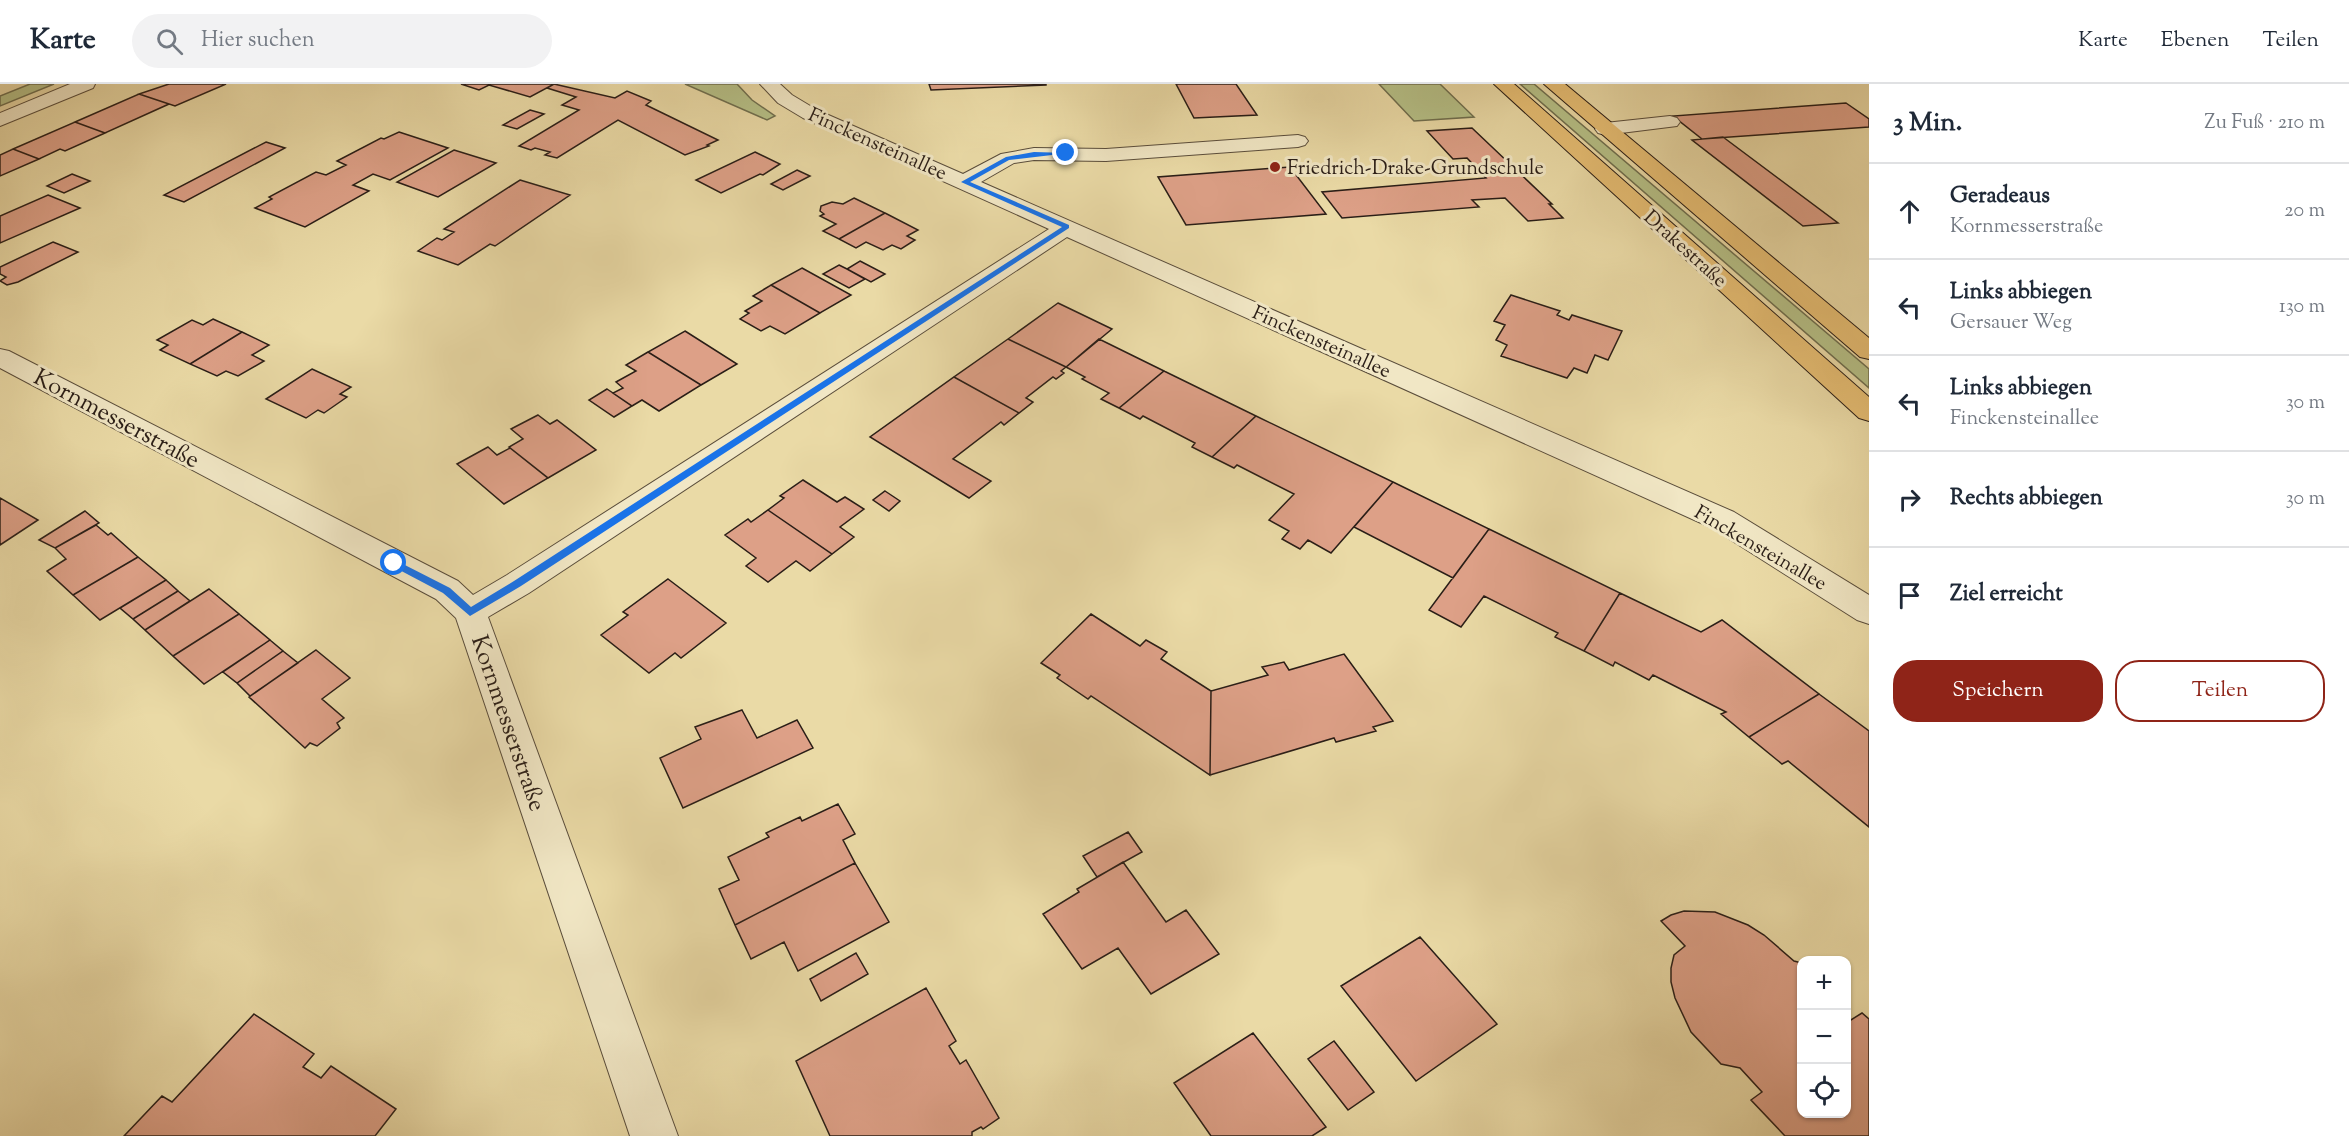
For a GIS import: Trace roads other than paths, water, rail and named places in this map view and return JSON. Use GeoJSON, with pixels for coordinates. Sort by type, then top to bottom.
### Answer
{"type":"FeatureCollection","features":[{"type":"Feature","properties":{"kind":"main road","name":"Drakestraße"},"geometry":{"type":"LineString","coordinates":[[1503,84],[1869,412]]}},
{"type":"Feature","properties":{"kind":"main road","name":"Drakestraße"},"geometry":{"type":"LineString","coordinates":[[1553,84],[1863,341]]}},
{"type":"Feature","properties":{"kind":"street"},"geometry":{"type":"LineString","coordinates":[[0,120],[86,84]]}},
{"type":"Feature","properties":{"kind":"street","name":"Finckensteinallee"},"geometry":{"type":"LineString","coordinates":[[769,84],[785,99],[810,114],[1067,226],[1723,520],[1869,610]]}},
{"type":"Feature","properties":{"kind":"street"},"geometry":{"type":"LineString","coordinates":[[1605,129],[1670,122]]}},
{"type":"Feature","properties":{"kind":"street"},"geometry":{"type":"LineString","coordinates":[[964,182],[1008,158],[1034,154],[1106,155],[1298,141]]}},
{"type":"Feature","properties":{"kind":"street"},"geometry":{"type":"LineString","coordinates":[[470,612],[528,578],[1067,226]]}},
{"type":"Feature","properties":{"kind":"street","name":"Kornmesserstraße"},"geometry":{"type":"LineString","coordinates":[[0,357],[447,590],[470,612],[654,1136]]}},
{"type":"Feature","properties":{"kind":"place","name":"Friedrich-Drake-Grundschule"},"geometry":{"type":"Point","coordinates":[1275,167]}}]}
